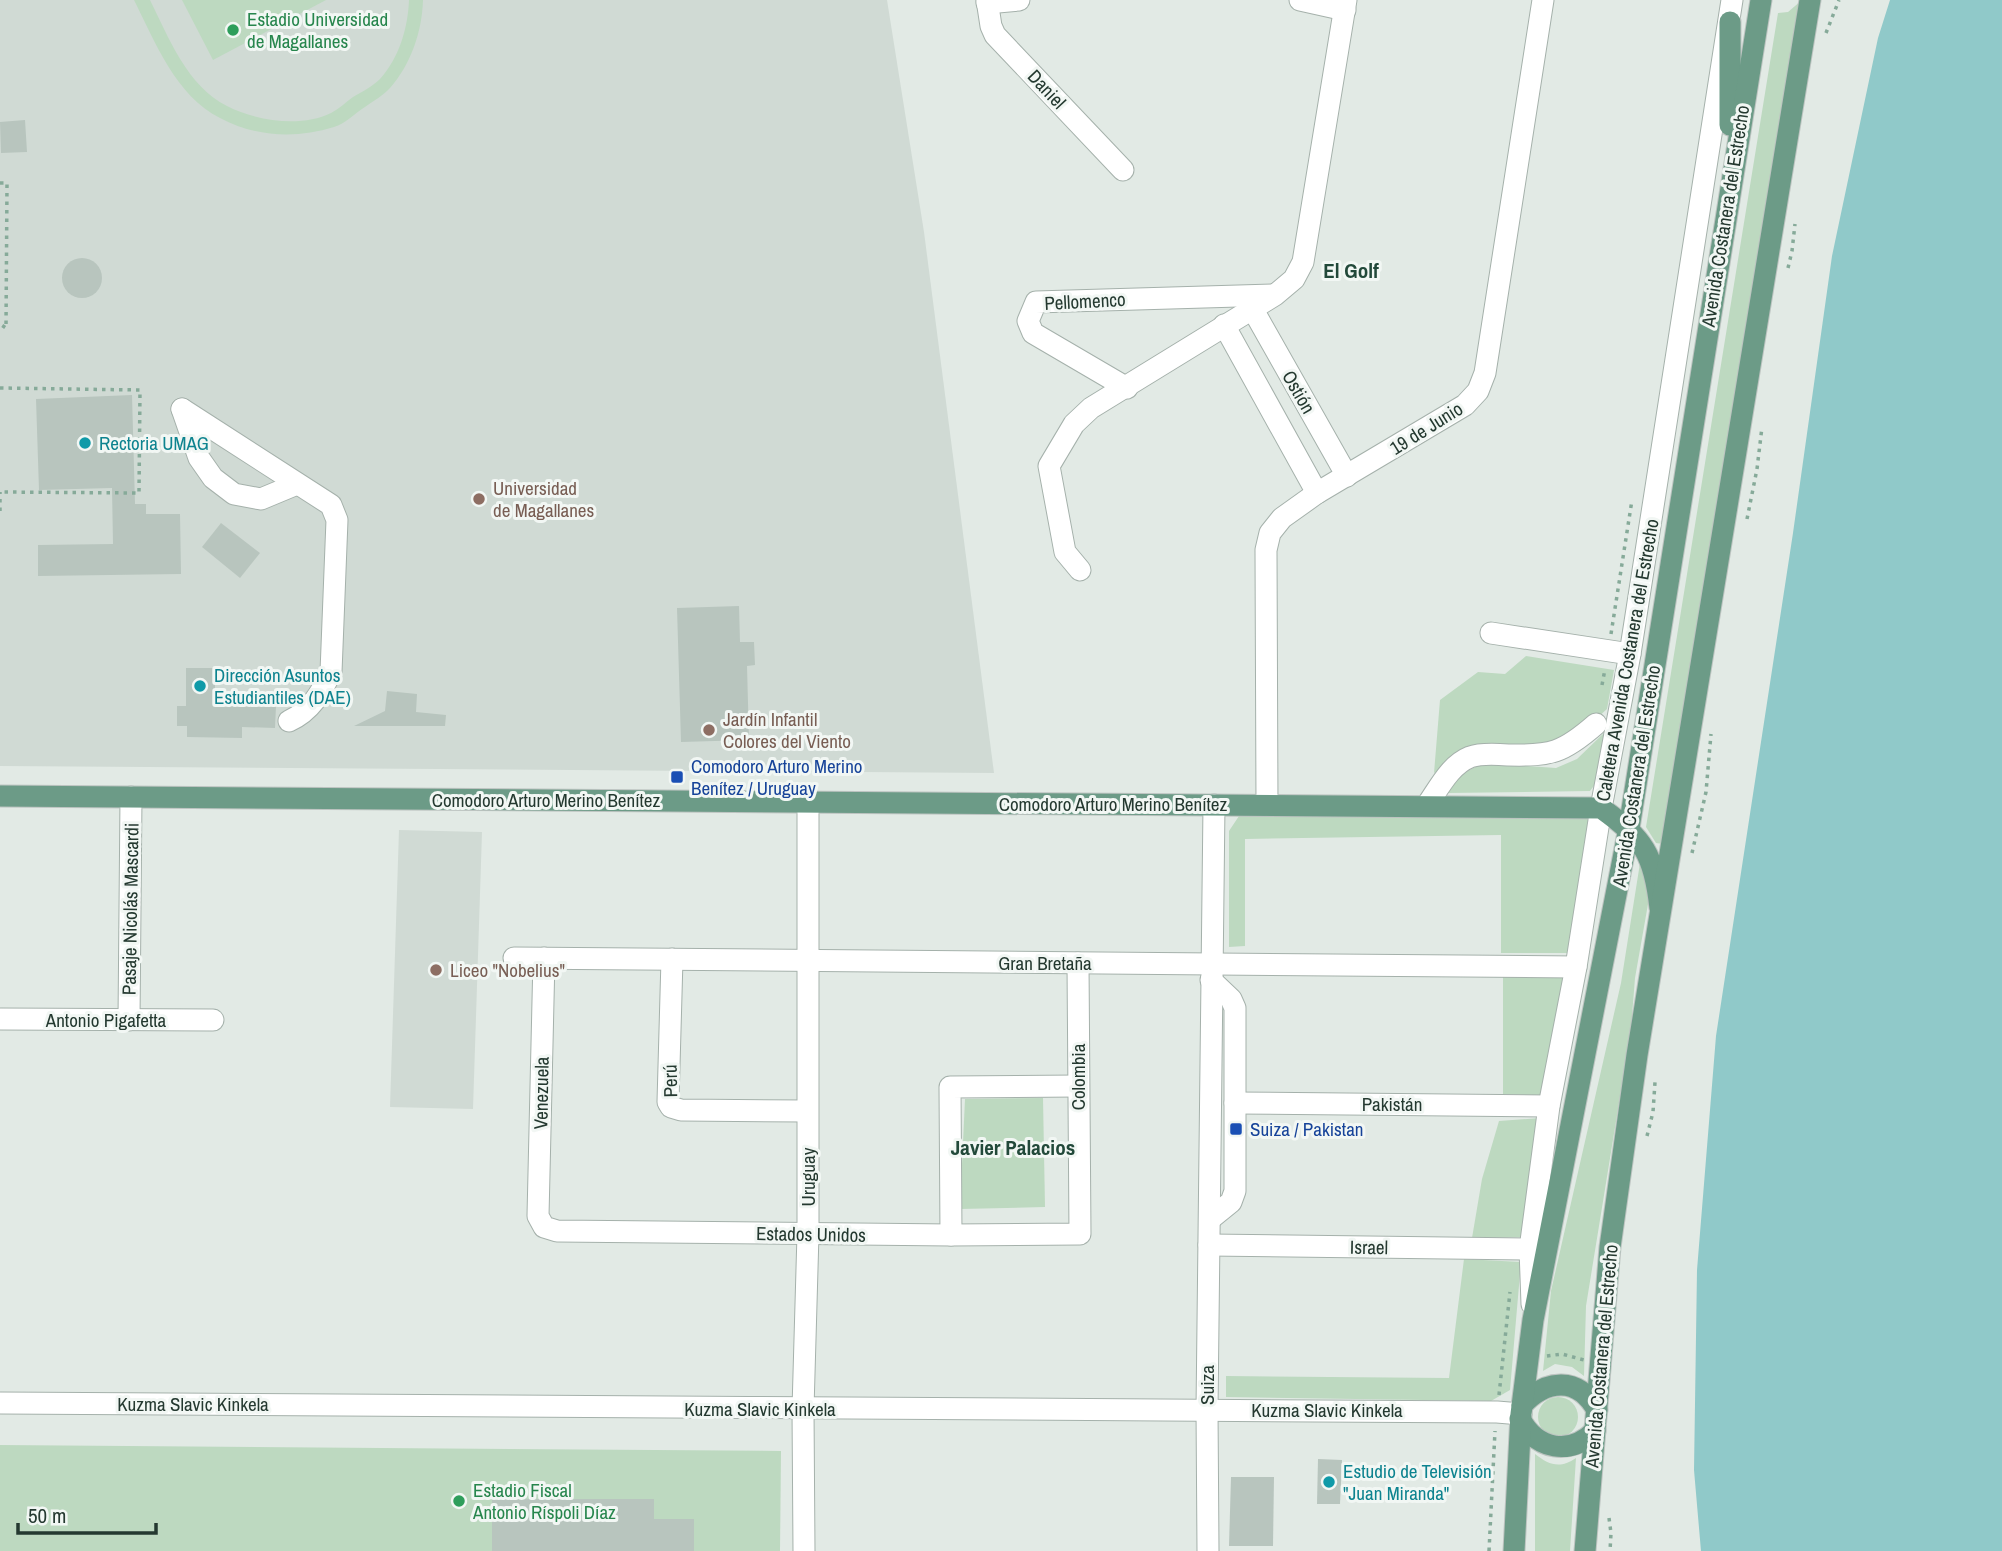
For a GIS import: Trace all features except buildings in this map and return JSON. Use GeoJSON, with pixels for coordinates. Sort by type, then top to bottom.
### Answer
{"type":"FeatureCollection","features":[{"type":"Feature","properties":{"kind":"main road","name":"Avenida Costanera del Estrecho"},"geometry":{"type":"LineString","coordinates":[[1585,1551],[1612,1234],[1637,1055],[1810,0]]}},
{"type":"Feature","properties":{"kind":"main road","name":"Avenida Costanera del Estrecho"},"geometry":{"type":"LineString","coordinates":[[1514,1551],[1521,1413],[1533,1320],[1629,828],[1730,185],[1764,1]]}},
{"type":"Feature","properties":{"kind":"main road"},"geometry":{"type":"LineString","coordinates":[[1730,22],[1730,185]]}},
{"type":"Feature","properties":{"kind":"main road","name":"Comodoro Arturo Merino Benítez"},"geometry":{"type":"LineString","coordinates":[[0,796],[1601,808]]}},
{"type":"Feature","properties":{"kind":"main road"},"geometry":{"type":"LineString","coordinates":[[1601,808],[1629,828],[1651,860],[1660,908]]}},
{"type":"Feature","properties":{"kind":"main road"},"geometry":{"type":"LineString","coordinates":[[1595,1431],[1578,1444],[1559,1448],[1538,1440],[1521,1413],[1544,1388],[1561,1385],[1570,1386],[1586,1395],[1597,1410]]}},
{"type":"Feature","properties":{"kind":"street"},"geometry":{"type":"LineString","coordinates":[[987,1],[1019,0]]}},
{"type":"Feature","properties":{"kind":"street"},"geometry":{"type":"LineString","coordinates":[[1080,570],[1065,552],[1049,466],[1074,424],[1091,408],[1275,295],[1294,279],[1303,262],[1345,5],[1300,0]]}},
{"type":"Feature","properties":{"kind":"street","name":"19 de Junio"},"geometry":{"type":"LineString","coordinates":[[1267,805],[1267,542],[1270,533],[1282,518],[1317,493],[1465,405],[1482,382],[1543,0]]}},
{"type":"Feature","properties":{"kind":"street","name":"Caletera Avenida Costanera del Estrecho"},"geometry":{"type":"LineString","coordinates":[[1533,1320],[1530,1249],[1549,1106],[1630,654],[1732,0]]}},
{"type":"Feature","properties":{"kind":"street","name":"Daniel"},"geometry":{"type":"LineString","coordinates":[[987,1],[995,34],[1123,170]]}},
{"type":"Feature","properties":{"kind":"street","name":"Pellomenco"},"geometry":{"type":"LineString","coordinates":[[1127,388],[1033,333],[1028,321],[1036,302],[1275,295]]}},
{"type":"Feature","properties":{"kind":"street","name":"Ostión"},"geometry":{"type":"LineString","coordinates":[[1252,308],[1347,476]]}},
{"type":"Feature","properties":{"kind":"street","name":"Ostión"},"geometry":{"type":"LineString","coordinates":[[1224,325],[1317,493]]}},
{"type":"Feature","properties":{"kind":"street"},"geometry":{"type":"LineString","coordinates":[[289,721],[308,710],[331,672],[337,520],[331,505],[182,408],[199,458],[213,478],[234,494],[261,499],[297,484]]}},
{"type":"Feature","properties":{"kind":"street"},"geometry":{"type":"LineString","coordinates":[[1491,633],[1630,654]]}},
{"type":"Feature","properties":{"kind":"street"},"geometry":{"type":"LineString","coordinates":[[1427,805],[1453,768],[1470,757],[1490,754],[1552,754],[1569,746],[1596,724]]}},
{"type":"Feature","properties":{"kind":"street","name":"Pasaje Nicolás Mascardi"},"geometry":{"type":"LineString","coordinates":[[130,1020],[131,797]]}},
{"type":"Feature","properties":{"kind":"street","name":"Uruguay"},"geometry":{"type":"LineString","coordinates":[[804,1551],[803,1409],[808,1234],[808,802]]}},
{"type":"Feature","properties":{"kind":"street","name":"Suiza"},"geometry":{"type":"LineString","coordinates":[[1208,1551],[1207,1409],[1214,806]]}},
{"type":"Feature","properties":{"kind":"street","name":"Gran Bretaña"},"geometry":{"type":"LineString","coordinates":[[514,958],[1078,963],[1211,972],[1576,967]]}},
{"type":"Feature","properties":{"kind":"street","name":"Venezuela"},"geometry":{"type":"LineString","coordinates":[[544,958],[538,1216],[544,1227]]}},
{"type":"Feature","properties":{"kind":"street","name":"Perú"},"geometry":{"type":"LineString","coordinates":[[671,960],[668,1102],[671,1107],[681,1110],[807,1111]]}},
{"type":"Feature","properties":{"kind":"street","name":"Colombia"},"geometry":{"type":"LineString","coordinates":[[1078,963],[1080,1234]]}},
{"type":"Feature","properties":{"kind":"street"},"geometry":{"type":"LineString","coordinates":[[1210,1219],[1231,1202],[1235,1191],[1235,1008],[1211,972]]}},
{"type":"Feature","properties":{"kind":"street","name":"Antonio Pigafetta"},"geometry":{"type":"LineString","coordinates":[[0,1019],[213,1020]]}},
{"type":"Feature","properties":{"kind":"street"},"geometry":{"type":"LineString","coordinates":[[951,1235],[950,1087],[1078,1086]]}},
{"type":"Feature","properties":{"kind":"street","name":"Pakistán"},"geometry":{"type":"LineString","coordinates":[[1235,1103],[1549,1106]]}},
{"type":"Feature","properties":{"kind":"street","name":"Estados Unidos"},"geometry":{"type":"LineString","coordinates":[[544,1227],[556,1231],[1080,1234]]}},
{"type":"Feature","properties":{"kind":"street","name":"Israel"},"geometry":{"type":"LineString","coordinates":[[1209,1245],[1530,1249]]}},
{"type":"Feature","properties":{"kind":"street","name":"Kuzma Slavic Kinkela"},"geometry":{"type":"LineString","coordinates":[[0,1403],[1521,1413]]}},
{"type":"Feature","properties":{"kind":"path"},"geometry":{"type":"LineString","coordinates":[[1825,37],[1839,0]]}},
{"type":"Feature","properties":{"kind":"path"},"geometry":{"type":"LineString","coordinates":[[0,183],[7,183],[6,328],[0,324]]}},
{"type":"Feature","properties":{"kind":"path"},"geometry":{"type":"LineString","coordinates":[[1786,275],[1796,214]]}},
{"type":"Feature","properties":{"kind":"path"},"geometry":{"type":"LineString","coordinates":[[0,388],[140,390],[139,493],[0,492],[0,511]]}},
{"type":"Feature","properties":{"kind":"path"},"geometry":{"type":"LineString","coordinates":[[1746,521],[1757,469],[1763,417]]}},
{"type":"Feature","properties":{"kind":"path"},"geometry":{"type":"LineString","coordinates":[[1692,853],[1706,792],[1712,732]]}},
{"type":"Feature","properties":{"kind":"path"},"geometry":{"type":"LineString","coordinates":[[1644,1148],[1653,1112],[1655,1076]]}},
{"type":"Feature","properties":{"kind":"path"},"geometry":{"type":"LineString","coordinates":[[1503,1355],[1541,1358],[1549,1354],[1562,1354],[1579,1360],[1601,1362]]}},
{"type":"Feature","properties":{"kind":"path"},"geometry":{"type":"LineString","coordinates":[[1607,1512],[1611,1533],[1610,1551]]}},
{"type":"Feature","properties":{"kind":"shaded area","name":"Universidad de Magallanes"},"geometry":{"type":"Polygon","coordinates":[[[0,0],[887,0],[924,232],[994,773],[0,766],[0,0]]]}},
{"type":"Feature","properties":{"kind":"shaded area","name":"Liceo \"Nobelius\""},"geometry":{"type":"Polygon","coordinates":[[[399,830],[482,832],[473,1109],[390,1107],[399,830]]]}},
{"type":"Feature","properties":{"kind":"green space","name":"Estadio Universidad de Magallanes"},"geometry":{"type":"Polygon","coordinates":[[[134,0],[150,0],[190,74],[213,97],[251,116],[293,121],[319,118],[331,113],[380,79],[387,71],[401,42],[409,0],[423,0],[414,47],[404,69],[388,91],[338,126],[305,133],[276,134],[233,124],[205,108],[191,96],[168,66],[134,0]]]}},
{"type":"Feature","properties":{"kind":"green space","name":"Estadio Universidad de Magallanes"},"geometry":{"type":"Polygon","coordinates":[[[182,0],[326,0],[213,60],[182,0]]]}},
{"type":"Feature","properties":{"kind":"green space"},"geometry":{"type":"Polygon","coordinates":[[[1802,0],[1663,844],[1656,843],[1646,827],[1778,13],[1788,12],[1802,0]]]}},
{"type":"Feature","properties":{"kind":"green space"},"geometry":{"type":"Polygon","coordinates":[[[1526,656],[1614,670],[1607,709],[1577,736],[1555,749],[1487,745],[1434,773],[1440,700],[1478,672],[1505,674],[1526,656]]]}},
{"type":"Feature","properties":{"kind":"green space"},"geometry":{"type":"Polygon","coordinates":[[[1605,732],[1596,783],[1590,791],[1447,793],[1462,774],[1483,763],[1556,768],[1577,759],[1605,732]]]}},
{"type":"Feature","properties":{"kind":"green space"},"geometry":{"type":"Polygon","coordinates":[[[1239,816],[1587,816],[1591,821],[1573,953],[1501,953],[1501,835],[1245,839],[1245,946],[1229,947],[1229,831],[1239,816]]]}},
{"type":"Feature","properties":{"kind":"green space"},"geometry":{"type":"Polygon","coordinates":[[[1640,863],[1651,887],[1586,1306],[1584,1376],[1572,1367],[1555,1364],[1543,1371],[1551,1291],[1621,983],[1640,863]]]}},
{"type":"Feature","properties":{"kind":"green space"},"geometry":{"type":"Polygon","coordinates":[[[1503,976],[1565,977],[1544,1096],[1503,1094],[1503,976]]]}},
{"type":"Feature","properties":{"kind":"green space"},"geometry":{"type":"Polygon","coordinates":[[[1043,1098],[1045,1207],[960,1209],[965,1099],[1043,1098]]]}},
{"type":"Feature","properties":{"kind":"green space"},"geometry":{"type":"Polygon","coordinates":[[[1541,1118],[1526,1237],[1472,1238],[1482,1179],[1499,1121],[1541,1118]]]}},
{"type":"Feature","properties":{"kind":"green space"},"geometry":{"type":"Polygon","coordinates":[[[1464,1259],[1521,1262],[1510,1390],[1491,1401],[1226,1397],[1226,1376],[1449,1378],[1464,1259]]]}},
{"type":"Feature","properties":{"kind":"green space"},"geometry":{"type":"Polygon","coordinates":[[[1558,1397],[1566,1398],[1572,1403],[1577,1409],[1577,1425],[1572,1431],[1566,1436],[1558,1437],[1550,1436],[1544,1431],[1539,1425],[1538,1417],[1539,1409],[1544,1403],[1550,1398],[1558,1397]]]}},
{"type":"Feature","properties":{"kind":"green space","name":"Estadio Fiscal Antonio Ríspoli Díaz"},"geometry":{"type":"Polygon","coordinates":[[[0,1445],[781,1451],[780,1551],[0,1551],[0,1445]]]}},
{"type":"Feature","properties":{"kind":"green space"},"geometry":{"type":"Polygon","coordinates":[[[1535,1454],[1555,1464],[1565,1464],[1576,1458],[1570,1551],[1535,1551],[1535,1454]]]}},
{"type":"Feature","properties":{"kind":"water"},"geometry":{"type":"Polygon","coordinates":[[[1890,0],[2002,0],[2002,1551],[1701,1551],[1694,1470],[1697,1270],[1716,1036],[1793,533],[1832,256],[1878,38],[1890,0]]]}},
{"type":"Feature","properties":{"kind":"place","name":"Estadio Universidad de Magallanes"},"geometry":{"type":"Point","coordinates":[233,30]}},
{"type":"Feature","properties":{"kind":"place","name":"Rectoria UMAG"},"geometry":{"type":"Point","coordinates":[85,443]}},
{"type":"Feature","properties":{"kind":"place","name":"Universidad de Magallanes"},"geometry":{"type":"Point","coordinates":[479,499]}},
{"type":"Feature","properties":{"kind":"place","name":"Dirección Asuntos Estudiantiles (DAE)"},"geometry":{"type":"Point","coordinates":[200,686]}},
{"type":"Feature","properties":{"kind":"place","name":"Jardín Infantil Colores del Viento"},"geometry":{"type":"Point","coordinates":[709,730]}},
{"type":"Feature","properties":{"kind":"place","name":"Comodoro Arturo Merino Benítez / Uruguay"},"geometry":{"type":"Point","coordinates":[677,777]}},
{"type":"Feature","properties":{"kind":"place","name":"Liceo \"Nobelius\""},"geometry":{"type":"Point","coordinates":[436,970]}},
{"type":"Feature","properties":{"kind":"place","name":"Suiza / Pakistan"},"geometry":{"type":"Point","coordinates":[1236,1129]}},
{"type":"Feature","properties":{"kind":"place","name":"Estudio de Televisión \"Juan Miranda\""},"geometry":{"type":"Point","coordinates":[1329,1482]}},
{"type":"Feature","properties":{"kind":"place","name":"Estadio Fiscal Antonio Ríspoli Díaz"},"geometry":{"type":"Point","coordinates":[459,1501]}},
{"type":"Feature","properties":{"kind":"district","name":"El Golf"},"geometry":{"type":"Point","coordinates":[1351,271]}},
{"type":"Feature","properties":{"kind":"district","name":"Javier Palacios"},"geometry":{"type":"Point","coordinates":[1013,1148]}}]}
